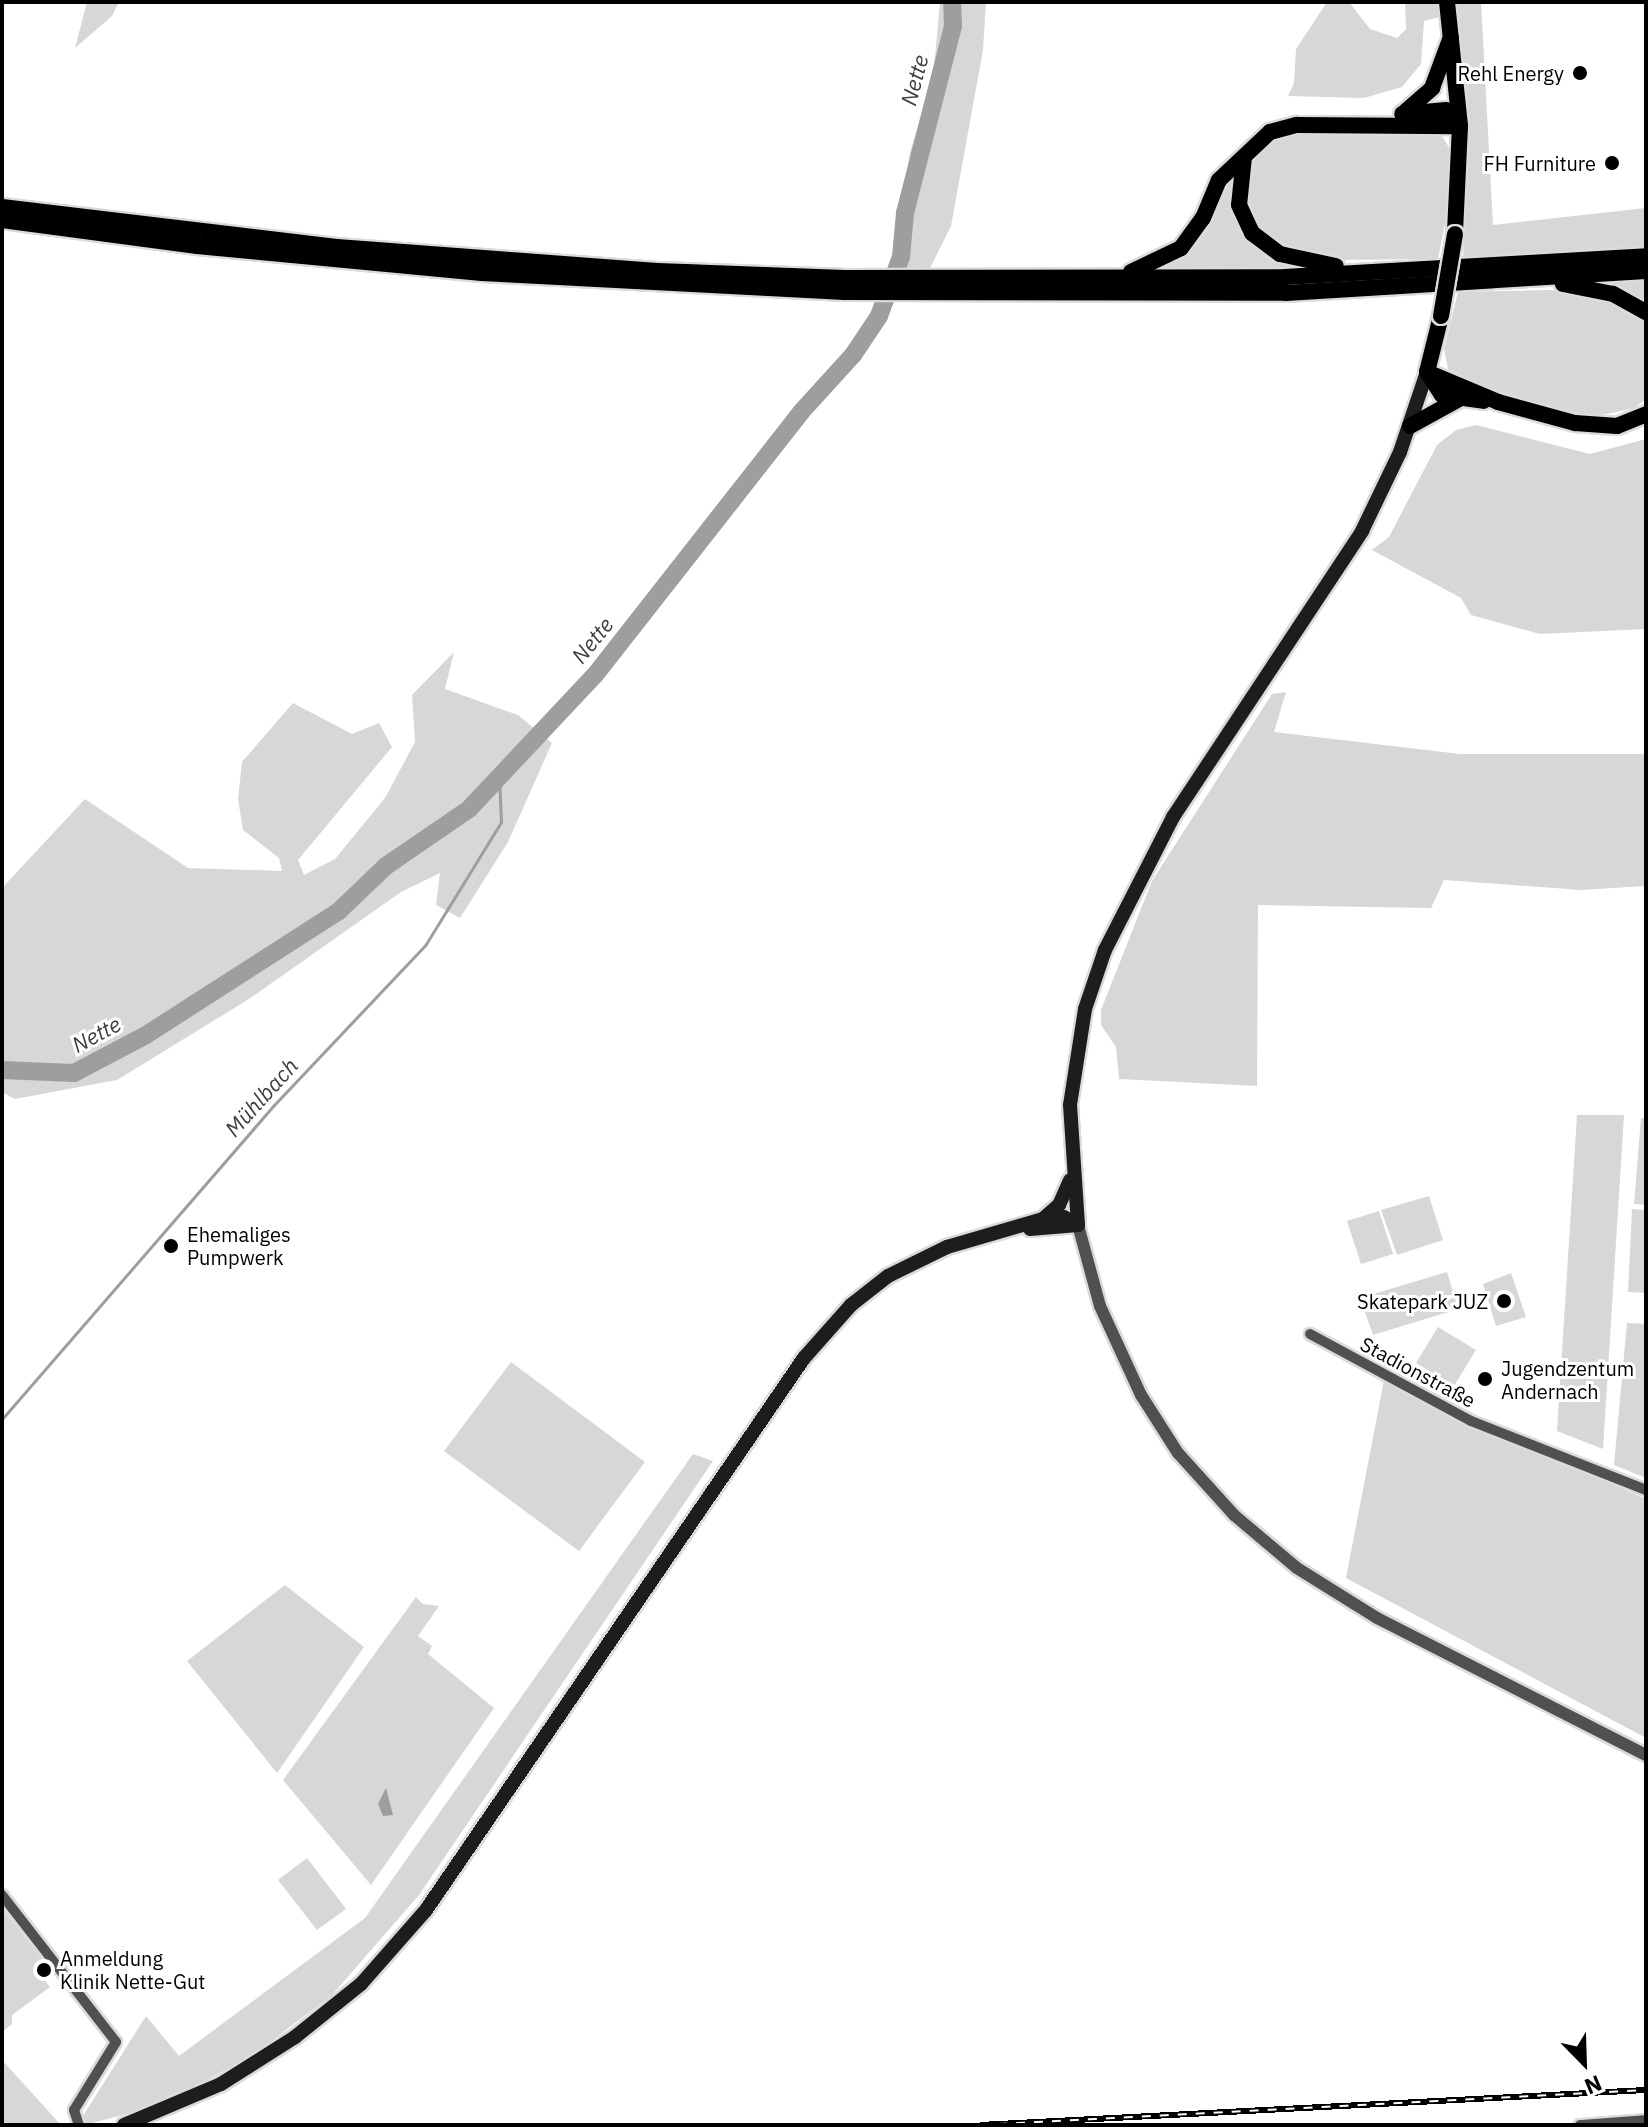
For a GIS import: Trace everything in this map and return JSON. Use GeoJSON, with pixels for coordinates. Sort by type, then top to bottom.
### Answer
{"type":"FeatureCollection","features":[{"type":"Feature","properties":{"kind":"main road"},"geometry":{"type":"LineString","coordinates":[[1078,1225],[1071,1176],[1075,1058],[1085,1009],[1105,950],[1143,868],[1355,542],[1410,426],[1427,372],[1441,316],[1455,234],[1460,126],[1447,2]]}},
{"type":"Feature","properties":{"kind":"main road"},"geometry":{"type":"LineString","coordinates":[[1402,114],[1432,88],[1451,37]]}},
{"type":"Feature","properties":{"kind":"main road"},"geometry":{"type":"LineString","coordinates":[[1382,122],[1402,114],[1446,110],[1460,126]]}},
{"type":"Feature","properties":{"kind":"main road"},"geometry":{"type":"LineString","coordinates":[[1103,278],[1151,266],[1181,248],[1203,218],[1219,180],[1246,151],[1270,132],[1297,125],[1382,122],[1460,126]]}},
{"type":"Feature","properties":{"kind":"main road"},"geometry":{"type":"LineString","coordinates":[[1246,151],[1239,205],[1260,241],[1302,261],[1368,270]]}},
{"type":"Feature","properties":{"kind":"main road"},"geometry":{"type":"LineString","coordinates":[[2,207],[337,247],[845,285]]}},
{"type":"Feature","properties":{"kind":"main road"},"geometry":{"type":"LineString","coordinates":[[2,220],[197,246],[453,270],[845,285],[1286,293],[1545,280],[1646,271]]}},
{"type":"Feature","properties":{"kind":"main road"},"geometry":{"type":"LineString","coordinates":[[958,287],[1103,278],[1285,277],[1646,256]]}},
{"type":"Feature","properties":{"kind":"main road"},"geometry":{"type":"LineString","coordinates":[[1545,280],[1613,294],[1646,312]]}},
{"type":"Feature","properties":{"kind":"main road"},"geometry":{"type":"LineString","coordinates":[[1427,372],[1435,390],[1459,399],[1498,402],[1602,427],[1646,414]]}},
{"type":"Feature","properties":{"kind":"main road"},"geometry":{"type":"LineString","coordinates":[[1427,372],[1498,402]]}},
{"type":"Feature","properties":{"kind":"main road"},"geometry":{"type":"LineString","coordinates":[[1410,426],[1459,399]]}},
{"type":"Feature","properties":{"kind":"main road"},"geometry":{"type":"LineString","coordinates":[[1043,1219],[1059,1205],[1071,1176]]}},
{"type":"Feature","properties":{"kind":"main road"},"geometry":{"type":"LineString","coordinates":[[124,2125],[221,2084],[295,2037],[361,1984],[426,1910],[833,1323],[878,1283],[918,1260],[1043,1219],[1064,1217],[1078,1225]]}},
{"type":"Feature","properties":{"kind":"main road"},"geometry":{"type":"LineString","coordinates":[[1013,1229],[1078,1225]]}},
{"type":"Feature","properties":{"kind":"street"},"geometry":{"type":"LineString","coordinates":[[1078,1225],[1100,1306],[1141,1395],[1178,1453],[1234,1515],[1297,1568],[1365,1611],[1646,1755]]}},
{"type":"Feature","properties":{"kind":"street","name":"Stadionstraße"},"geometry":{"type":"LineString","coordinates":[[1310,1334],[1471,1421],[1646,1490]]}},
{"type":"Feature","properties":{"kind":"street"},"geometry":{"type":"LineString","coordinates":[[2,1895],[116,2042],[74,2110],[79,2125]]}},
{"type":"Feature","properties":{"kind":"street"},"geometry":{"type":"LineString","coordinates":[[1580,2125],[1646,2120]]}},
{"type":"Feature","properties":{"kind":"shaded area"},"geometry":{"type":"Polygon","coordinates":[[[87,2],[119,2],[112,16],[75,48],[87,2]]]}},
{"type":"Feature","properties":{"kind":"shaded area"},"geometry":{"type":"Polygon","coordinates":[[[940,2],[986,2],[983,50],[951,226],[929,270],[893,267],[910,152],[933,79],[940,2]]]}},
{"type":"Feature","properties":{"kind":"shaded area"},"geometry":{"type":"Polygon","coordinates":[[[1327,2],[1349,2],[1370,29],[1397,38],[1406,29],[1405,2],[1439,2],[1440,17],[1424,21],[1421,64],[1402,87],[1364,98],[1288,96],[1294,83],[1296,49],[1327,2]]]}},
{"type":"Feature","properties":{"kind":"shaded area"},"geometry":{"type":"Polygon","coordinates":[[[1457,2],[1481,2],[1493,225],[1646,208],[1646,246],[1463,258],[1470,125],[1457,2]]]}},
{"type":"Feature","properties":{"kind":"shaded area"},"geometry":{"type":"Polygon","coordinates":[[[1303,131],[1441,134],[1451,151],[1450,198],[1438,259],[1330,260],[1303,256],[1266,240],[1244,205],[1249,167],[1266,145],[1303,131]]]}},
{"type":"Feature","properties":{"kind":"shaded area"},"geometry":{"type":"Polygon","coordinates":[[[1237,161],[1234,208],[1295,268],[1162,270],[1237,161]]]}},
{"type":"Feature","properties":{"kind":"shaded area"},"geometry":{"type":"Polygon","coordinates":[[[1646,278],[1646,305],[1601,286],[1601,281],[1646,278]]]}},
{"type":"Feature","properties":{"kind":"shaded area"},"geometry":{"type":"Polygon","coordinates":[[[1550,290],[1611,298],[1646,319],[1646,399],[1635,408],[1598,416],[1566,411],[1487,388],[1448,369],[1444,349],[1458,292],[1550,290]]]}},
{"type":"Feature","properties":{"kind":"shaded area"},"geometry":{"type":"Polygon","coordinates":[[[1476,425],[1590,454],[1646,439],[1646,629],[1540,634],[1471,615],[1461,598],[1372,550],[1389,537],[1437,445],[1456,430],[1476,425]]]}},
{"type":"Feature","properties":{"kind":"shaded area"},"geometry":{"type":"Polygon","coordinates":[[[454,652],[445,689],[518,715],[552,743],[508,842],[460,918],[436,905],[440,873],[401,892],[249,999],[117,1080],[15,1099],[2,1092],[2,888],[85,799],[188,868],[282,871],[279,858],[243,830],[238,799],[242,762],[293,703],[352,734],[379,723],[392,747],[298,860],[304,875],[335,859],[385,798],[415,742],[412,695],[454,652]]]}},
{"type":"Feature","properties":{"kind":"shaded area"},"geometry":{"type":"Polygon","coordinates":[[[1286,692],[1274,732],[1460,754],[1646,754],[1646,886],[1581,890],[1444,880],[1431,908],[1258,905],[1257,1086],[1119,1079],[1116,1047],[1101,1025],[1101,1010],[1152,881],[1272,694],[1286,692]]]}},
{"type":"Feature","properties":{"kind":"shaded area"},"geometry":{"type":"Polygon","coordinates":[[[1577,1115],[1624,1115],[1603,1449],[1557,1431],[1577,1115]]]}},
{"type":"Feature","properties":{"kind":"shaded area"},"geometry":{"type":"Polygon","coordinates":[[[1641,1118],[1646,1118],[1646,1205],[1634,1204],[1641,1118]]]}},
{"type":"Feature","properties":{"kind":"shaded area"},"geometry":{"type":"Polygon","coordinates":[[[1429,1196],[1443,1240],[1397,1255],[1381,1210],[1429,1196]]]}},
{"type":"Feature","properties":{"kind":"shaded area"},"geometry":{"type":"Polygon","coordinates":[[[1632,1209],[1646,1210],[1646,1293],[1628,1292],[1632,1209]]]}},
{"type":"Feature","properties":{"kind":"shaded area"},"geometry":{"type":"Polygon","coordinates":[[[1379,1211],[1393,1254],[1361,1264],[1347,1221],[1379,1211]]]}},
{"type":"Feature","properties":{"kind":"shaded area"},"geometry":{"type":"Polygon","coordinates":[[[1447,1272],[1458,1309],[1373,1335],[1360,1298],[1447,1272]]]}},
{"type":"Feature","properties":{"kind":"shaded area","name":"Skatepark JUZ"},"geometry":{"type":"Polygon","coordinates":[[[1511,1273],[1526,1317],[1496,1326],[1483,1284],[1511,1273]]]}},
{"type":"Feature","properties":{"kind":"shaded area"},"geometry":{"type":"Polygon","coordinates":[[[1627,1323],[1646,1324],[1646,1478],[1614,1465],[1627,1323]]]}},
{"type":"Feature","properties":{"kind":"shaded area"},"geometry":{"type":"Polygon","coordinates":[[[1438,1327],[1476,1350],[1454,1386],[1416,1363],[1438,1327]]]}},
{"type":"Feature","properties":{"kind":"shaded area"},"geometry":{"type":"Polygon","coordinates":[[[511,1362],[645,1462],[579,1551],[444,1451],[511,1362]]]}},
{"type":"Feature","properties":{"kind":"shaded area"},"geometry":{"type":"Polygon","coordinates":[[[1384,1380],[1451,1415],[1646,1499],[1646,1738],[1346,1578],[1384,1380]]]}},
{"type":"Feature","properties":{"kind":"shaded area"},"geometry":{"type":"Polygon","coordinates":[[[693,1454],[713,1461],[419,1895],[332,1995],[257,2052],[198,2085],[141,2110],[85,2125],[81,2119],[146,2016],[179,2056],[365,1918],[693,1454]]]}},
{"type":"Feature","properties":{"kind":"shaded area"},"geometry":{"type":"Polygon","coordinates":[[[285,1585],[364,1647],[277,1773],[187,1661],[285,1585]]]}},
{"type":"Feature","properties":{"kind":"shaded area"},"geometry":{"type":"Polygon","coordinates":[[[416,1597],[423,1604],[439,1606],[418,1636],[432,1646],[428,1654],[494,1708],[371,1885],[283,1780],[416,1597]]]}},
{"type":"Feature","properties":{"kind":"shaded area"},"geometry":{"type":"Polygon","coordinates":[[[386,1788],[393,1815],[383,1816],[378,1804],[386,1788]]]}},
{"type":"Feature","properties":{"kind":"shaded area"},"geometry":{"type":"Polygon","coordinates":[[[307,1858],[346,1909],[317,1930],[278,1880],[307,1858]]]}},
{"type":"Feature","properties":{"kind":"shaded area"},"geometry":{"type":"Polygon","coordinates":[[[2,1908],[43,1960],[35,1966],[50,1987],[12,2015],[12,2024],[2,2032],[2,1908]]]}},
{"type":"Feature","properties":{"kind":"shaded area"},"geometry":{"type":"Polygon","coordinates":[[[2,2060],[61,2125],[2,2125],[2,2060]]]}},
{"type":"Feature","properties":{"kind":"waterway","name":"Nette"},"geometry":{"type":"LineString","coordinates":[[2,1070],[74,1073],[146,1035],[339,911],[386,866],[469,809],[595,675],[802,411],[853,355],[879,316],[901,257],[905,213],[953,26],[952,2]]}},
{"type":"Feature","properties":{"kind":"waterway","name":"Mühlbach"},"geometry":{"type":"LineString","coordinates":[[2,1419],[274,1105],[426,944],[501,822],[499,777]]}},
{"type":"Feature","properties":{"kind":"railway"},"geometry":{"type":"LineString","coordinates":[[980,2125],[1646,2090]]}},
{"type":"Feature","properties":{"kind":"place","name":"Rehl Energy"},"geometry":{"type":"Point","coordinates":[1580,73]}},
{"type":"Feature","properties":{"kind":"place","name":"FH Furniture"},"geometry":{"type":"Point","coordinates":[1612,163]}},
{"type":"Feature","properties":{"kind":"place","name":"Ehemaliges Pumpwerk"},"geometry":{"type":"Point","coordinates":[171,1246]}},
{"type":"Feature","properties":{"kind":"place","name":"Skatepark JUZ"},"geometry":{"type":"Point","coordinates":[1504,1301]}},
{"type":"Feature","properties":{"kind":"place","name":"Jugendzentum Andernach"},"geometry":{"type":"Point","coordinates":[1485,1379]}},
{"type":"Feature","properties":{"kind":"place","name":"Anmeldung Klinik Nette-Gut"},"geometry":{"type":"Point","coordinates":[44,1970]}}]}
